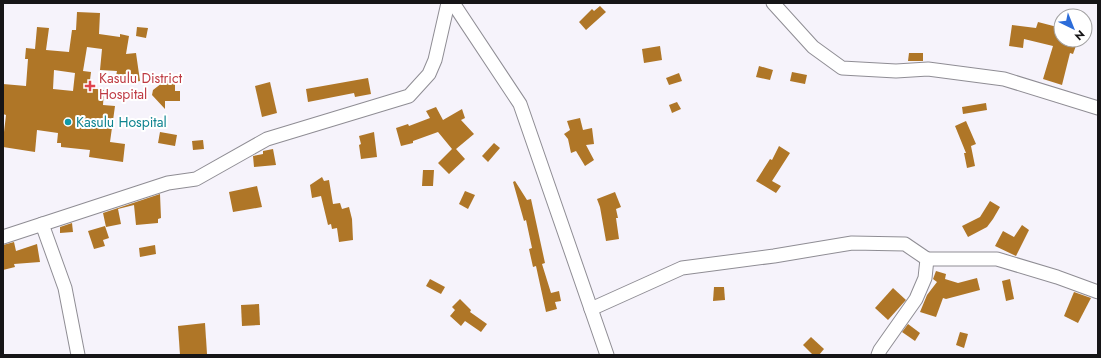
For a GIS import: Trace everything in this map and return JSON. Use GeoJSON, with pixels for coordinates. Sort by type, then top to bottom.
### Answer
{"type":"FeatureCollection","features":[{"type":"Feature","properties":{"kind":"street"},"geometry":{"type":"LineString","coordinates":[[3,237],[168,183],[196,179],[267,139],[409,96],[429,74],[435,60],[448,3]]}},
{"type":"Feature","properties":{"kind":"street"},"geometry":{"type":"LineString","coordinates":[[453,3],[520,104],[607,355]]}},
{"type":"Feature","properties":{"kind":"street"},"geometry":{"type":"LineString","coordinates":[[773,3],[813,47],[842,68],[896,71],[928,69],[1004,79],[1098,108]]}},
{"type":"Feature","properties":{"kind":"street"},"geometry":{"type":"LineString","coordinates":[[42,224],[65,288],[78,355]]}},
{"type":"Feature","properties":{"kind":"street"},"geometry":{"type":"LineString","coordinates":[[591,309],[682,268],[774,256],[852,243],[905,244],[927,259],[997,259],[1057,277],[1098,292]]}},
{"type":"Feature","properties":{"kind":"street"},"geometry":{"type":"LineString","coordinates":[[878,355],[916,299],[925,278],[927,259]]}},
{"type":"Feature","properties":{"kind":"building"},"geometry":{"type":"Polygon","coordinates":[[[600,6],[606,12],[586,30],[579,22],[592,9],[594,11],[600,6]]]}},
{"type":"Feature","properties":{"kind":"building"},"geometry":{"type":"Polygon","coordinates":[[[77,12],[100,13],[99,34],[120,37],[120,34],[129,36],[126,54],[136,53],[140,81],[128,83],[127,78],[116,76],[117,71],[100,70],[102,49],[87,47],[83,71],[91,72],[89,88],[104,90],[103,105],[115,106],[110,142],[125,144],[123,162],[89,157],[90,150],[61,147],[61,143],[57,143],[58,133],[37,130],[35,152],[3,147],[3,132],[6,115],[3,114],[3,84],[26,86],[28,59],[25,59],[26,48],[35,49],[37,27],[49,28],[46,50],[69,52],[72,30],[76,30],[77,12]],[[54,70],[53,89],[73,91],[75,73],[54,70]]]}},
{"type":"Feature","properties":{"kind":"building"},"geometry":{"type":"Polygon","coordinates":[[[1038,22],[1053,26],[1053,46],[1024,39],[1023,48],[1009,46],[1012,25],[1036,28],[1038,22]]]}},
{"type":"Feature","properties":{"kind":"building"},"geometry":{"type":"Polygon","coordinates":[[[137,27],[148,28],[146,38],[136,36],[137,27]]]}},
{"type":"Feature","properties":{"kind":"building"},"geometry":{"type":"Polygon","coordinates":[[[660,46],[662,60],[644,63],[642,49],[660,46]]]}},
{"type":"Feature","properties":{"kind":"building"},"geometry":{"type":"Polygon","coordinates":[[[1053,46],[1053,48],[1075,48],[1073,54],[1070,53],[1062,85],[1043,79],[1053,46]]]}},
{"type":"Feature","properties":{"kind":"building"},"geometry":{"type":"Polygon","coordinates":[[[909,53],[923,53],[923,61],[908,61],[909,53]]]}},
{"type":"Feature","properties":{"kind":"building"},"geometry":{"type":"Polygon","coordinates":[[[759,66],[773,70],[770,80],[756,77],[759,66]]]}},
{"type":"Feature","properties":{"kind":"building"},"geometry":{"type":"Polygon","coordinates":[[[792,72],[807,75],[805,84],[790,81],[792,72]]]}},
{"type":"Feature","properties":{"kind":"building"},"geometry":{"type":"Polygon","coordinates":[[[679,73],[682,81],[669,85],[666,78],[679,73]]]}},
{"type":"Feature","properties":{"kind":"building"},"geometry":{"type":"Polygon","coordinates":[[[368,78],[371,94],[355,97],[354,93],[308,102],[306,89],[368,78]]]}},
{"type":"Feature","properties":{"kind":"building"},"geometry":{"type":"Polygon","coordinates":[[[166,80],[175,82],[175,91],[180,91],[180,101],[165,101],[165,109],[152,95],[153,90],[166,80]]]}},
{"type":"Feature","properties":{"kind":"building"},"geometry":{"type":"Polygon","coordinates":[[[270,82],[277,113],[262,117],[255,86],[270,82]]]}},
{"type":"Feature","properties":{"kind":"building"},"geometry":{"type":"Polygon","coordinates":[[[677,102],[681,109],[672,113],[669,105],[677,102]]]}},
{"type":"Feature","properties":{"kind":"building"},"geometry":{"type":"Polygon","coordinates":[[[986,103],[987,110],[963,114],[962,107],[986,103]]]}},
{"type":"Feature","properties":{"kind":"building"},"geometry":{"type":"Polygon","coordinates":[[[436,107],[443,120],[462,109],[465,118],[461,120],[474,134],[456,149],[465,159],[449,174],[438,163],[452,149],[438,132],[413,141],[413,143],[401,146],[396,128],[408,124],[409,126],[430,118],[426,111],[436,107]]]}},
{"type":"Feature","properties":{"kind":"building"},"geometry":{"type":"Polygon","coordinates":[[[580,118],[583,130],[592,128],[594,144],[586,145],[594,160],[585,166],[576,151],[571,153],[568,139],[564,134],[570,130],[567,121],[580,118]]]}},
{"type":"Feature","properties":{"kind":"building"},"geometry":{"type":"Polygon","coordinates":[[[966,121],[976,144],[971,146],[975,166],[967,168],[964,153],[966,153],[955,126],[966,121]]]}},
{"type":"Feature","properties":{"kind":"building"},"geometry":{"type":"Polygon","coordinates":[[[160,132],[177,135],[175,146],[158,143],[160,132]]]}},
{"type":"Feature","properties":{"kind":"building"},"geometry":{"type":"Polygon","coordinates":[[[374,132],[377,157],[361,159],[359,145],[361,144],[359,136],[374,132]]]}},
{"type":"Feature","properties":{"kind":"building"},"geometry":{"type":"Polygon","coordinates":[[[203,140],[204,149],[193,150],[192,141],[203,140]]]}},
{"type":"Feature","properties":{"kind":"building"},"geometry":{"type":"Polygon","coordinates":[[[494,143],[500,148],[488,162],[482,156],[494,143]]]}},
{"type":"Feature","properties":{"kind":"building"},"geometry":{"type":"Polygon","coordinates":[[[779,146],[790,153],[772,181],[781,186],[776,193],[756,181],[770,159],[772,160],[779,146]]]}},
{"type":"Feature","properties":{"kind":"building"},"geometry":{"type":"Polygon","coordinates":[[[273,149],[276,165],[254,167],[253,156],[263,154],[263,151],[273,149]]]}},
{"type":"Feature","properties":{"kind":"building"},"geometry":{"type":"Polygon","coordinates":[[[423,170],[434,170],[433,186],[422,186],[423,170]]]}},
{"type":"Feature","properties":{"kind":"building"},"geometry":{"type":"Polygon","coordinates":[[[322,177],[324,181],[329,180],[333,204],[340,203],[342,209],[349,207],[352,219],[353,240],[339,242],[337,228],[332,229],[331,224],[328,225],[321,196],[312,198],[310,185],[322,177]]]}},
{"type":"Feature","properties":{"kind":"building"},"geometry":{"type":"Polygon","coordinates":[[[515,181],[527,200],[531,199],[545,263],[542,264],[551,293],[559,291],[561,301],[555,302],[557,309],[546,312],[536,266],[533,267],[529,249],[532,248],[526,220],[524,221],[513,182],[515,181]]]}},
{"type":"Feature","properties":{"kind":"building"},"geometry":{"type":"Polygon","coordinates":[[[257,186],[262,207],[233,212],[229,192],[257,186]]]}},
{"type":"Feature","properties":{"kind":"building"},"geometry":{"type":"Polygon","coordinates":[[[465,191],[475,195],[468,209],[459,204],[465,191]]]}},
{"type":"Feature","properties":{"kind":"building"},"geometry":{"type":"Polygon","coordinates":[[[615,192],[621,207],[616,209],[619,239],[606,241],[600,207],[597,199],[615,192]]]}},
{"type":"Feature","properties":{"kind":"building"},"geometry":{"type":"Polygon","coordinates":[[[160,194],[161,218],[158,219],[158,223],[136,225],[134,205],[118,209],[121,224],[106,227],[103,213],[160,194]]]}},
{"type":"Feature","properties":{"kind":"building"},"geometry":{"type":"Polygon","coordinates":[[[990,201],[1000,207],[993,219],[987,227],[968,237],[962,226],[980,217],[990,201]]]}},
{"type":"Feature","properties":{"kind":"building"},"geometry":{"type":"Polygon","coordinates":[[[72,223],[73,232],[60,233],[60,227],[72,223]]]}},
{"type":"Feature","properties":{"kind":"building"},"geometry":{"type":"Polygon","coordinates":[[[1022,225],[1029,230],[1016,256],[995,246],[1003,231],[1014,237],[1022,225]]]}},
{"type":"Feature","properties":{"kind":"building"},"geometry":{"type":"Polygon","coordinates":[[[105,226],[109,238],[103,240],[105,246],[94,249],[88,231],[105,226]]]}},
{"type":"Feature","properties":{"kind":"building"},"geometry":{"type":"Polygon","coordinates":[[[14,242],[16,251],[37,244],[40,262],[14,264],[15,267],[3,270],[3,245],[14,242]]]}},
{"type":"Feature","properties":{"kind":"building"},"geometry":{"type":"Polygon","coordinates":[[[155,245],[156,254],[140,257],[139,248],[155,245]]]}},
{"type":"Feature","properties":{"kind":"building"},"geometry":{"type":"Polygon","coordinates":[[[936,271],[946,274],[945,279],[958,283],[977,278],[980,290],[946,299],[943,298],[936,317],[920,312],[927,295],[937,282],[933,279],[936,271]]]}},
{"type":"Feature","properties":{"kind":"building"},"geometry":{"type":"Polygon","coordinates":[[[430,279],[445,287],[441,294],[426,286],[430,279]]]}},
{"type":"Feature","properties":{"kind":"building"},"geometry":{"type":"Polygon","coordinates":[[[1010,279],[1014,299],[1006,301],[1002,281],[1010,279]]]}},
{"type":"Feature","properties":{"kind":"building"},"geometry":{"type":"Polygon","coordinates":[[[714,287],[724,287],[725,300],[713,301],[714,287]]]}},
{"type":"Feature","properties":{"kind":"building"},"geometry":{"type":"Polygon","coordinates":[[[893,288],[906,300],[888,320],[875,308],[893,288]]]}},
{"type":"Feature","properties":{"kind":"building"},"geometry":{"type":"Polygon","coordinates":[[[1074,292],[1091,298],[1078,323],[1064,316],[1074,292]]]}},
{"type":"Feature","properties":{"kind":"building"},"geometry":{"type":"Polygon","coordinates":[[[460,299],[471,310],[470,312],[487,324],[481,332],[465,321],[461,326],[450,316],[455,310],[452,307],[460,299]]]}},
{"type":"Feature","properties":{"kind":"building"},"geometry":{"type":"Polygon","coordinates":[[[259,304],[260,325],[242,326],[241,305],[259,304]]]}},
{"type":"Feature","properties":{"kind":"building"},"geometry":{"type":"Polygon","coordinates":[[[205,323],[207,354],[180,355],[178,326],[205,323]]]}},
{"type":"Feature","properties":{"kind":"building"},"geometry":{"type":"Polygon","coordinates":[[[908,324],[920,333],[915,341],[902,332],[908,324]]]}},
{"type":"Feature","properties":{"kind":"building"},"geometry":{"type":"Polygon","coordinates":[[[960,332],[968,334],[964,348],[956,345],[960,332]]]}},
{"type":"Feature","properties":{"kind":"building"},"geometry":{"type":"Polygon","coordinates":[[[811,337],[824,349],[819,355],[813,355],[803,345],[811,337]]]}},
{"type":"Feature","properties":{"kind":"place","name":"Kasulu District Hospital"},"geometry":{"type":"Point","coordinates":[90,86]}},
{"type":"Feature","properties":{"kind":"place","name":"Kasulu Hospital"},"geometry":{"type":"Point","coordinates":[68,122]}}]}
